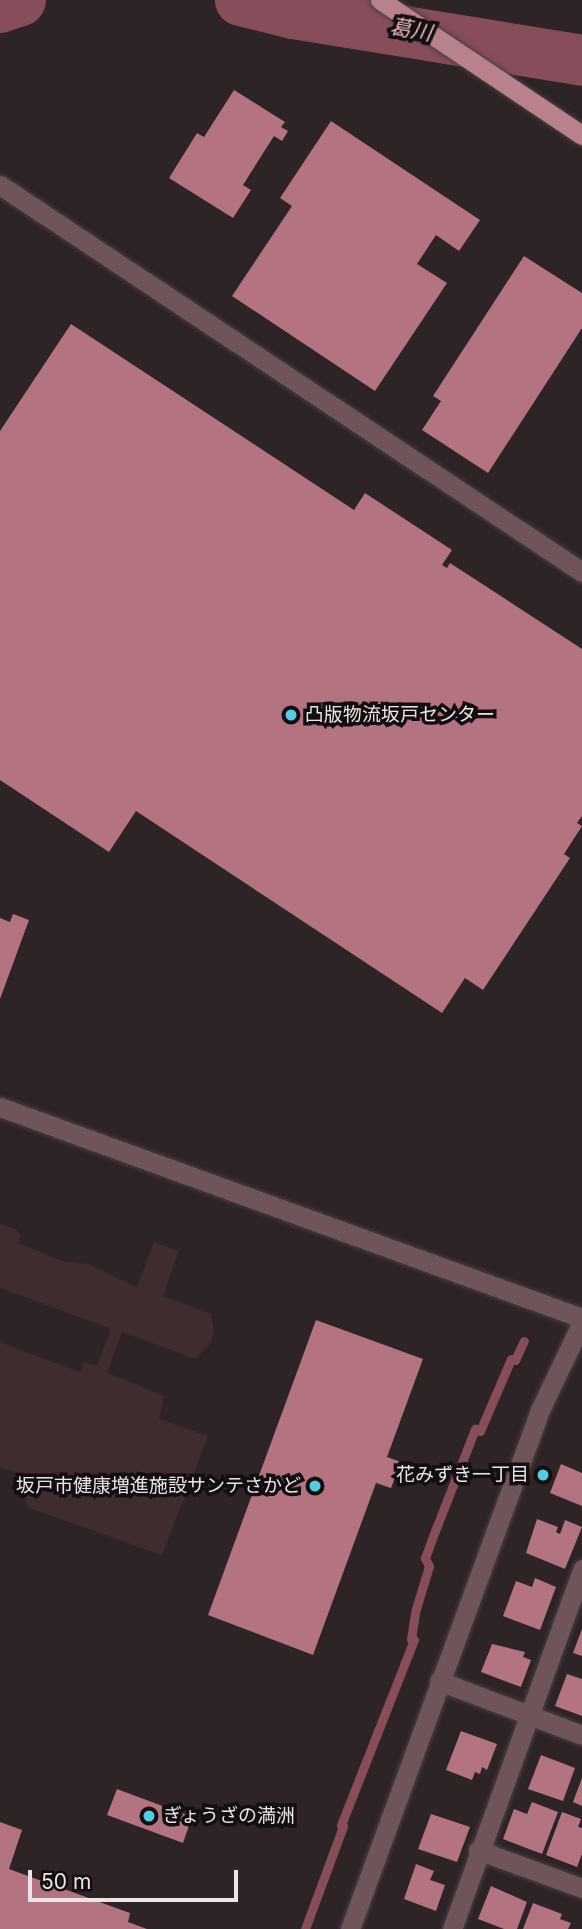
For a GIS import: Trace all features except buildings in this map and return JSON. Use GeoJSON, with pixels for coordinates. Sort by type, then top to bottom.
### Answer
{"type":"FeatureCollection","features":[{"type":"Feature","properties":{"kind":"main road"},"geometry":{"type":"LineString","coordinates":[[380,0],[582,135]]}},
{"type":"Feature","properties":{"kind":"street"},"geometry":{"type":"LineString","coordinates":[[0,185],[582,572]]}},
{"type":"Feature","properties":{"kind":"street"},"geometry":{"type":"LineString","coordinates":[[0,1107],[582,1320],[540,1410],[350,1929]]}},
{"type":"Feature","properties":{"kind":"street"},"geometry":{"type":"LineString","coordinates":[[452,1929],[478,1850],[580,1578]]}},
{"type":"Feature","properties":{"kind":"street"},"geometry":{"type":"LineString","coordinates":[[439,1681],[582,1735]]}},
{"type":"Feature","properties":{"kind":"street"},"geometry":{"type":"LineString","coordinates":[[478,1850],[582,1888]]}},
{"type":"Feature","properties":{"kind":"shaded area"},"geometry":{"type":"Polygon","coordinates":[[[0,1224],[16,1229],[20,1235],[18,1243],[63,1261],[89,1264],[137,1287],[154,1242],[179,1251],[163,1296],[211,1314],[214,1331],[210,1344],[195,1359],[122,1332],[108,1370],[108,1373],[164,1396],[159,1419],[208,1436],[162,1555],[29,1508],[25,1502],[32,1479],[0,1467],[0,1342],[80,1372],[84,1362],[97,1366],[111,1329],[0,1288],[0,1224]]]}},
{"type":"Feature","properties":{"kind":"waterway","name":"葛川"},"geometry":{"type":"LineString","coordinates":[[0,7],[20,0]]}},
{"type":"Feature","properties":{"kind":"waterway","name":"葛川"},"geometry":{"type":"LineString","coordinates":[[240,0],[293,13],[582,60]]}},
{"type":"Feature","properties":{"kind":"waterway"},"geometry":{"type":"LineString","coordinates":[[305,1929],[343,1826],[341,1825],[414,1640],[411,1639],[416,1609],[429,1566],[425,1558],[435,1531],[475,1429],[480,1431],[511,1359],[515,1360],[524,1341]]}},
{"type":"Feature","properties":{"kind":"place","name":"凸版物流坂戸センター"},"geometry":{"type":"Point","coordinates":[291,715]}},
{"type":"Feature","properties":{"kind":"place","name":"花みずき一丁目"},"geometry":{"type":"Point","coordinates":[543,1475]}},
{"type":"Feature","properties":{"kind":"place","name":"坂戸市健康増進施設サンテさかど"},"geometry":{"type":"Point","coordinates":[315,1486]}},
{"type":"Feature","properties":{"kind":"place","name":"ぎょうざの満洲"},"geometry":{"type":"Point","coordinates":[149,1816]}}]}
